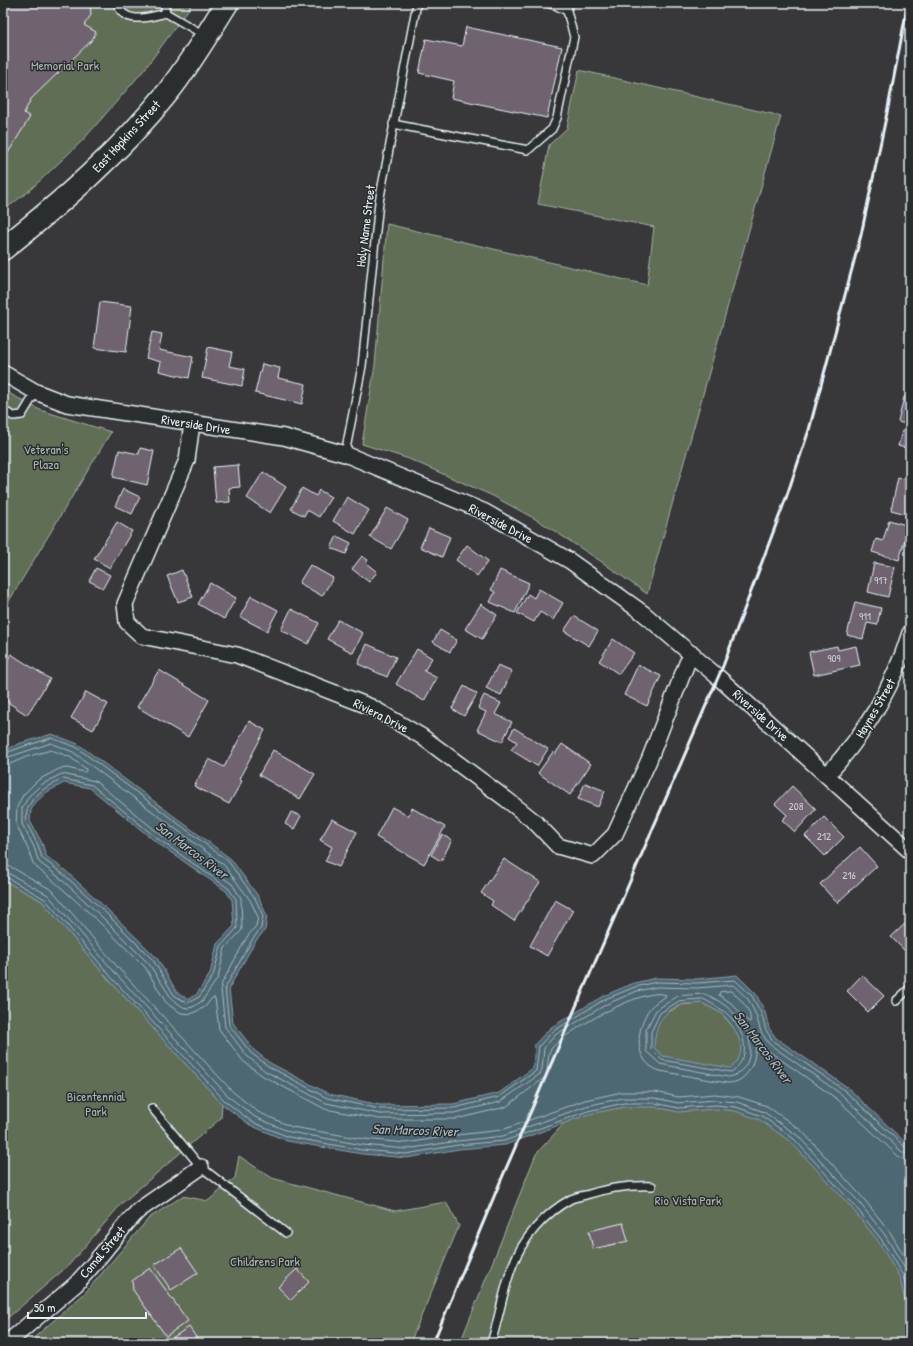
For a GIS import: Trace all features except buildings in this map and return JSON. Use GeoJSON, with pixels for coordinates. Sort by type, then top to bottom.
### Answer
{"type":"FeatureCollection","features":[{"type":"Feature","properties":{"kind":"main road","name":"East Hopkins Street"},"geometry":{"type":"LineString","coordinates":[[3,249],[56,206],[120,145],[168,91],[206,37],[227,3]]}},
{"type":"Feature","properties":{"kind":"street","name":"Riverside Drive"},"geometry":{"type":"LineString","coordinates":[[3,373],[36,392],[67,404],[284,437],[345,454],[485,512],[564,557],[643,613],[693,654],[910,851]]}},
{"type":"Feature","properties":{"kind":"street","name":"Riviera Drive"},"geometry":{"type":"LineString","coordinates":[[192,423],[187,460],[125,604],[127,622],[142,636],[237,655],[370,707],[421,736],[506,798],[535,822],[558,846],[594,856],[615,834],[649,760],[687,663],[693,654]]}},
{"type":"Feature","properties":{"kind":"street","name":"Haynes Street"},"geometry":{"type":"LineString","coordinates":[[827,776],[844,757],[869,723],[897,669],[910,633]]}},
{"type":"Feature","properties":{"kind":"street","name":"Comal Street"},"geometry":{"type":"LineString","coordinates":[[7,1343],[76,1284],[139,1210],[201,1167]]}},
{"type":"Feature","properties":{"kind":"lane"},"geometry":{"type":"LineString","coordinates":[[117,3],[118,7],[123,13],[130,17],[137,19],[166,13],[206,37]]}},
{"type":"Feature","properties":{"kind":"lane"},"geometry":{"type":"LineString","coordinates":[[164,3],[166,13]]}},
{"type":"Feature","properties":{"kind":"lane","name":"Holy Name Street"},"geometry":{"type":"LineString","coordinates":[[345,454],[362,366],[379,202],[417,3]]}},
{"type":"Feature","properties":{"kind":"lane"},"geometry":{"type":"LineString","coordinates":[[547,3],[557,6],[567,12]]}},
{"type":"Feature","properties":{"kind":"lane"},"geometry":{"type":"LineString","coordinates":[[394,124],[528,150],[552,128],[557,118],[574,37],[567,12],[569,3]]}},
{"type":"Feature","properties":{"kind":"lane"},"geometry":{"type":"LineString","coordinates":[[3,410],[13,416],[22,415],[36,392]]}},
{"type":"Feature","properties":{"kind":"lane"},"geometry":{"type":"LineString","coordinates":[[896,1001],[910,988]]}},
{"type":"Feature","properties":{"kind":"lane"},"geometry":{"type":"LineString","coordinates":[[152,1108],[201,1167],[286,1233]]}},
{"type":"Feature","properties":{"kind":"lane"},"geometry":{"type":"LineString","coordinates":[[492,1343],[512,1267],[522,1245],[534,1229],[555,1210],[572,1199],[603,1189],[633,1185],[652,1186]]}},
{"type":"Feature","properties":{"kind":"green space","name":"Memorial Park"},"geometry":{"type":"Polygon","coordinates":[[[3,3],[193,3],[144,70],[83,140],[30,190],[3,211],[3,3]]]}},
{"type":"Feature","properties":{"kind":"green space"},"geometry":{"type":"Polygon","coordinates":[[[579,70],[781,116],[647,594],[602,562],[539,521],[493,496],[409,459],[362,444],[375,365],[387,224],[647,285],[654,227],[538,204],[549,145],[567,128],[579,70]]]}},
{"type":"Feature","properties":{"kind":"green space","name":"Veteran's Plaza"},"geometry":{"type":"Polygon","coordinates":[[[3,390],[40,410],[111,432],[3,611],[3,390]]]}},
{"type":"Feature","properties":{"kind":"green space","name":"Bicentennial Park"},"geometry":{"type":"Polygon","coordinates":[[[3,880],[42,901],[110,981],[222,1104],[221,1118],[122,1203],[69,1265],[3,1322],[3,880]]]}},
{"type":"Feature","properties":{"kind":"green space","name":"Rio Vista Park"},"geometry":{"type":"Polygon","coordinates":[[[702,1003],[721,1013],[735,1029],[910,1247],[910,1343],[460,1343],[536,1154],[662,1016],[681,1005],[702,1003]]]}},
{"type":"Feature","properties":{"kind":"green space","name":"Childrens Park"},"geometry":{"type":"Polygon","coordinates":[[[239,1156],[272,1178],[395,1211],[446,1202],[459,1226],[410,1343],[28,1343],[85,1293],[149,1218],[183,1196],[208,1201],[235,1178],[239,1156]]]}},
{"type":"Feature","properties":{"kind":"water","name":"San Marcos River"},"geometry":{"type":"Polygon","coordinates":[[[52,734],[78,744],[231,859],[258,896],[267,916],[265,930],[255,942],[229,988],[233,1023],[254,1050],[270,1063],[329,1094],[380,1105],[453,1104],[499,1093],[533,1068],[535,1044],[550,1028],[603,996],[634,983],[656,978],[697,979],[737,975],[756,994],[765,1012],[769,1028],[776,1038],[847,1087],[910,1147],[910,1324],[900,1278],[878,1241],[851,1207],[791,1142],[760,1120],[735,1111],[716,1109],[678,1112],[655,1107],[625,1107],[589,1114],[505,1145],[459,1149],[407,1158],[362,1154],[287,1141],[250,1125],[222,1104],[110,981],[42,901],[3,880],[3,751],[21,743],[52,734]],[[64,783],[47,792],[36,802],[31,810],[30,821],[42,843],[46,856],[66,871],[157,958],[177,992],[188,999],[196,995],[210,974],[217,944],[234,926],[232,900],[226,891],[156,842],[90,788],[64,783]],[[702,1003],[680,1005],[668,1012],[663,1017],[657,1028],[654,1048],[663,1056],[730,1068],[740,1055],[741,1048],[737,1033],[722,1014],[702,1003]]]}},
{"type":"Feature","properties":{"kind":"railway"},"geometry":{"type":"LineString","coordinates":[[433,1343],[498,1187],[723,666],[786,498],[809,430],[861,235],[888,108],[908,3]]}}]}
